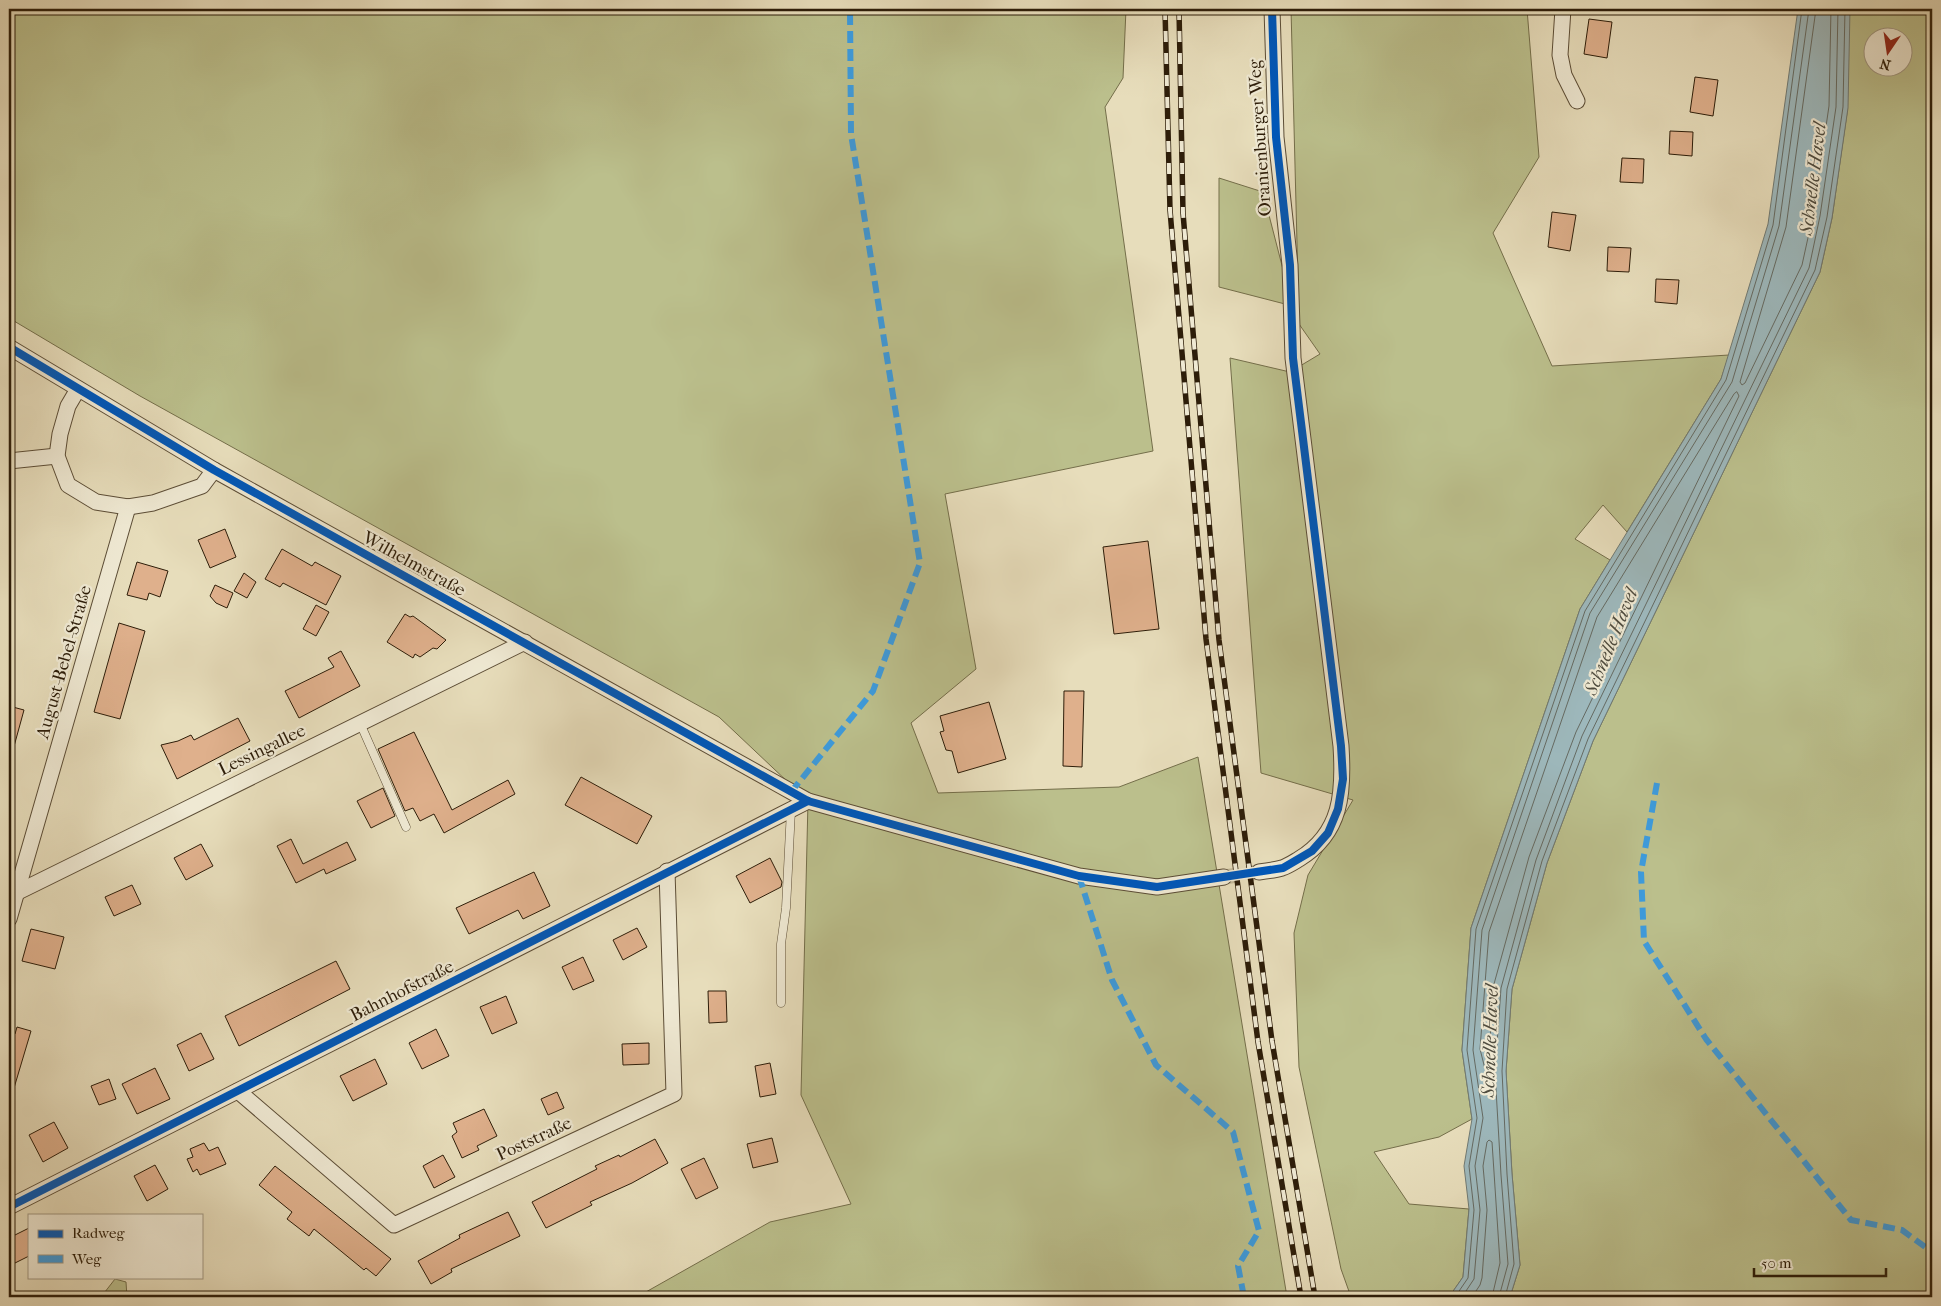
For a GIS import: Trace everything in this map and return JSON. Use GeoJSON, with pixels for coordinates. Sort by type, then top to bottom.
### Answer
{"type":"FeatureCollection","features":[{"type":"Feature","properties":{"kind":"street","name":"Oranienburger Weg"},"geometry":{"type":"LineString","coordinates":[[1259,872],[1283,868],[1312,851],[1328,833],[1338,809],[1343,779],[1293,358],[1290,265],[1276,137],[1272,9]]}},
{"type":"Feature","properties":{"kind":"street"},"geometry":{"type":"LineString","coordinates":[[1563,9],[1560,55],[1564,75],[1577,101]]}},
{"type":"Feature","properties":{"kind":"street","name":"Wilhelmstraße"},"geometry":{"type":"LineString","coordinates":[[9,347],[214,470],[808,801],[1079,876],[1156,887],[1224,877]]}},
{"type":"Feature","properties":{"kind":"street"},"geometry":{"type":"LineString","coordinates":[[78,389],[68,406],[60,434],[57,456],[68,485],[96,502],[128,507],[153,503],[202,486],[214,470]]}},
{"type":"Feature","properties":{"kind":"street"},"geometry":{"type":"LineString","coordinates":[[9,461],[57,456]]}},
{"type":"Feature","properties":{"kind":"street","name":"August-Bebel-Straße"},"geometry":{"type":"LineString","coordinates":[[9,919],[128,507]]}},
{"type":"Feature","properties":{"kind":"street","name":"Lessingallee"},"geometry":{"type":"LineString","coordinates":[[16,893],[525,642]]}},
{"type":"Feature","properties":{"kind":"street","name":"Bahnhofstraße"},"geometry":{"type":"LineString","coordinates":[[9,1207],[808,801]]}},
{"type":"Feature","properties":{"kind":"street","name":"Poststraße"},"geometry":{"type":"LineString","coordinates":[[238,1092],[394,1225],[674,1094],[667,871]]}},
{"type":"Feature","properties":{"kind":"lane"},"geometry":{"type":"LineString","coordinates":[[360,723],[406,827]]}},
{"type":"Feature","properties":{"kind":"lane"},"geometry":{"type":"LineString","coordinates":[[781,1003],[781,944],[786,908],[791,810]]}},
{"type":"Feature","properties":{"kind":"green space"},"geometry":{"type":"Polygon","coordinates":[[[9,9],[1126,9],[1123,78],[1105,107],[1153,451],[945,494],[976,669],[911,723],[938,793],[1119,787],[1198,757],[1287,1297],[637,1297],[770,1222],[851,1204],[801,1095],[808,801],[719,717],[140,396],[9,318],[9,9]]]}},
{"type":"Feature","properties":{"kind":"green space"},"geometry":{"type":"Polygon","coordinates":[[[1291,9],[1527,9],[1539,157],[1493,233],[1552,366],[1729,355],[1721,379],[1627,532],[1603,505],[1575,539],[1610,560],[1580,609],[1471,928],[1462,1050],[1472,1119],[1439,1137],[1374,1152],[1409,1204],[1469,1209],[1463,1277],[1449,1297],[1351,1297],[1341,1269],[1299,1067],[1294,933],[1308,875],[1353,800],[1261,773],[1230,358],[1290,372],[1320,354],[1285,304],[1219,287],[1219,178],[1263,192],[1286,281],[1298,282],[1291,9]]]}},
{"type":"Feature","properties":{"kind":"green space"},"geometry":{"type":"Polygon","coordinates":[[[1849,9],[1932,9],[1932,1297],[1510,1297],[1520,1265],[1506,1071],[1512,989],[1547,863],[1593,741],[1820,272],[1832,218],[1847,113],[1849,9]]]}},
{"type":"Feature","properties":{"kind":"green space"},"geometry":{"type":"Polygon","coordinates":[[[115,1279],[126,1282],[127,1297],[101,1297],[115,1279]]]}},
{"type":"Feature","properties":{"kind":"water","name":"Schnelle Havel"},"geometry":{"type":"Polygon","coordinates":[[[1798,9],[1850,9],[1848,108],[1832,218],[1820,272],[1593,741],[1547,863],[1512,989],[1506,1071],[1520,1265],[1510,1297],[1449,1297],[1463,1277],[1469,1209],[1464,1166],[1472,1119],[1462,1050],[1471,928],[1580,609],[1721,379],[1768,224],[1798,9]]]}},
{"type":"Feature","properties":{"kind":"building"},"geometry":{"type":"Polygon","coordinates":[[[1589,19],[1612,22],[1607,58],[1584,54],[1589,19]]]}},
{"type":"Feature","properties":{"kind":"building"},"geometry":{"type":"Polygon","coordinates":[[[1695,77],[1718,80],[1713,116],[1690,112],[1695,77]]]}},
{"type":"Feature","properties":{"kind":"building"},"geometry":{"type":"Polygon","coordinates":[[[1670,131],[1693,132],[1692,156],[1669,154],[1670,131]]]}},
{"type":"Feature","properties":{"kind":"building"},"geometry":{"type":"Polygon","coordinates":[[[1622,158],[1644,159],[1643,183],[1620,182],[1622,158]]]}},
{"type":"Feature","properties":{"kind":"building"},"geometry":{"type":"Polygon","coordinates":[[[1552,212],[1576,215],[1570,251],[1548,247],[1552,212]]]}},
{"type":"Feature","properties":{"kind":"building"},"geometry":{"type":"Polygon","coordinates":[[[1608,247],[1631,248],[1629,272],[1607,271],[1608,247]]]}},
{"type":"Feature","properties":{"kind":"building"},"geometry":{"type":"Polygon","coordinates":[[[1656,279],[1679,280],[1677,304],[1655,302],[1656,279]]]}},
{"type":"Feature","properties":{"kind":"building"},"geometry":{"type":"Polygon","coordinates":[[[225,529],[236,557],[210,568],[198,540],[225,529]]]}},
{"type":"Feature","properties":{"kind":"building"},"geometry":{"type":"Polygon","coordinates":[[[1148,541],[1159,629],[1114,634],[1103,547],[1148,541]]]}},
{"type":"Feature","properties":{"kind":"building"},"geometry":{"type":"Polygon","coordinates":[[[282,549],[312,566],[315,562],[341,576],[326,605],[283,583],[280,587],[265,579],[282,549]]]}},
{"type":"Feature","properties":{"kind":"building"},"geometry":{"type":"Polygon","coordinates":[[[137,562],[168,571],[160,597],[149,593],[147,600],[127,595],[137,562]]]}},
{"type":"Feature","properties":{"kind":"building"},"geometry":{"type":"Polygon","coordinates":[[[244,573],[256,582],[247,598],[234,591],[244,573]]]}},
{"type":"Feature","properties":{"kind":"building"},"geometry":{"type":"Polygon","coordinates":[[[215,585],[233,593],[227,608],[216,603],[210,596],[215,585]]]}},
{"type":"Feature","properties":{"kind":"building"},"geometry":{"type":"Polygon","coordinates":[[[316,605],[329,612],[316,636],[303,629],[316,605]]]}},
{"type":"Feature","properties":{"kind":"building"},"geometry":{"type":"Polygon","coordinates":[[[405,614],[410,617],[413,616],[446,640],[437,649],[433,648],[420,657],[415,654],[413,658],[387,642],[405,614]]]}},
{"type":"Feature","properties":{"kind":"building"},"geometry":{"type":"Polygon","coordinates":[[[119,623],[145,631],[120,719],[94,712],[119,623]]]}},
{"type":"Feature","properties":{"kind":"building"},"geometry":{"type":"Polygon","coordinates":[[[341,651],[360,686],[299,718],[285,691],[334,667],[328,658],[341,651]]]}},
{"type":"Feature","properties":{"kind":"building"},"geometry":{"type":"Polygon","coordinates":[[[1064,691],[1084,691],[1082,767],[1063,766],[1064,691]]]}},
{"type":"Feature","properties":{"kind":"building"},"geometry":{"type":"Polygon","coordinates":[[[989,702],[1006,759],[958,773],[952,751],[946,750],[940,732],[944,731],[940,716],[989,702]]]}},
{"type":"Feature","properties":{"kind":"building"},"geometry":{"type":"Polygon","coordinates":[[[9,706],[24,710],[13,750],[9,749],[9,706]]]}},
{"type":"Feature","properties":{"kind":"building"},"geometry":{"type":"Polygon","coordinates":[[[238,718],[250,741],[177,779],[161,745],[178,741],[191,735],[194,740],[238,718]]]}},
{"type":"Feature","properties":{"kind":"building"},"geometry":{"type":"Polygon","coordinates":[[[414,732],[452,810],[508,780],[515,794],[444,833],[434,814],[420,821],[413,808],[405,811],[378,749],[414,732]]]}},
{"type":"Feature","properties":{"kind":"building"},"geometry":{"type":"Polygon","coordinates":[[[581,777],[652,816],[637,844],[565,805],[581,777]]]}},
{"type":"Feature","properties":{"kind":"building"},"geometry":{"type":"Polygon","coordinates":[[[383,788],[395,816],[371,828],[357,801],[383,788]]]}},
{"type":"Feature","properties":{"kind":"building"},"geometry":{"type":"Polygon","coordinates":[[[291,839],[303,864],[347,842],[356,860],[326,874],[324,869],[296,883],[277,846],[291,839]]]}},
{"type":"Feature","properties":{"kind":"building"},"geometry":{"type":"Polygon","coordinates":[[[201,844],[213,866],[186,880],[174,858],[201,844]]]}},
{"type":"Feature","properties":{"kind":"building"},"geometry":{"type":"Polygon","coordinates":[[[770,858],[782,882],[781,887],[750,903],[736,876],[770,858]]]}},
{"type":"Feature","properties":{"kind":"building"},"geometry":{"type":"Polygon","coordinates":[[[534,872],[550,906],[523,919],[518,910],[469,934],[456,908],[534,872]]]}},
{"type":"Feature","properties":{"kind":"building"},"geometry":{"type":"Polygon","coordinates":[[[132,885],[141,904],[114,916],[105,897],[132,885]]]}},
{"type":"Feature","properties":{"kind":"building"},"geometry":{"type":"Polygon","coordinates":[[[637,928],[647,947],[623,960],[613,940],[637,928]]]}},
{"type":"Feature","properties":{"kind":"building"},"geometry":{"type":"Polygon","coordinates":[[[31,929],[64,937],[55,969],[22,961],[31,929]]]}},
{"type":"Feature","properties":{"kind":"building"},"geometry":{"type":"Polygon","coordinates":[[[583,957],[594,981],[573,990],[562,967],[583,957]]]}},
{"type":"Feature","properties":{"kind":"building"},"geometry":{"type":"Polygon","coordinates":[[[336,961],[350,989],[239,1046],[225,1016],[336,961]]]}},
{"type":"Feature","properties":{"kind":"building"},"geometry":{"type":"Polygon","coordinates":[[[708,991],[726,991],[727,1022],[709,1023],[708,991]]]}},
{"type":"Feature","properties":{"kind":"building"},"geometry":{"type":"Polygon","coordinates":[[[506,996],[517,1023],[492,1034],[480,1007],[506,996]]]}},
{"type":"Feature","properties":{"kind":"building"},"geometry":{"type":"Polygon","coordinates":[[[17,1027],[31,1031],[14,1088],[9,1087],[9,1032],[15,1034],[17,1027]]]}},
{"type":"Feature","properties":{"kind":"building"},"geometry":{"type":"Polygon","coordinates":[[[436,1029],[449,1056],[422,1069],[409,1043],[436,1029]]]}},
{"type":"Feature","properties":{"kind":"building"},"geometry":{"type":"Polygon","coordinates":[[[201,1033],[214,1059],[189,1071],[177,1045],[201,1033]]]}},
{"type":"Feature","properties":{"kind":"building"},"geometry":{"type":"Polygon","coordinates":[[[649,1043],[649,1064],[623,1065],[622,1044],[649,1043]]]}},
{"type":"Feature","properties":{"kind":"building"},"geometry":{"type":"Polygon","coordinates":[[[375,1059],[387,1084],[353,1101],[340,1076],[375,1059]]]}},
{"type":"Feature","properties":{"kind":"building"},"geometry":{"type":"Polygon","coordinates":[[[770,1063],[776,1094],[760,1097],[755,1066],[770,1063]]]}},
{"type":"Feature","properties":{"kind":"building"},"geometry":{"type":"Polygon","coordinates":[[[155,1068],[170,1099],[137,1114],[122,1084],[155,1068]]]}},
{"type":"Feature","properties":{"kind":"building"},"geometry":{"type":"Polygon","coordinates":[[[109,1079],[116,1099],[99,1105],[91,1086],[109,1079]]]}},
{"type":"Feature","properties":{"kind":"building"},"geometry":{"type":"Polygon","coordinates":[[[557,1092],[564,1108],[548,1115],[541,1099],[557,1092]]]}},
{"type":"Feature","properties":{"kind":"building"},"geometry":{"type":"Polygon","coordinates":[[[484,1109],[497,1136],[477,1146],[479,1150],[462,1158],[452,1136],[457,1132],[453,1123],[484,1109]]]}},
{"type":"Feature","properties":{"kind":"building"},"geometry":{"type":"Polygon","coordinates":[[[54,1122],[68,1148],[43,1162],[29,1135],[54,1122]]]}},
{"type":"Feature","properties":{"kind":"building"},"geometry":{"type":"Polygon","coordinates":[[[772,1138],[778,1162],[753,1168],[747,1144],[772,1138]]]}},
{"type":"Feature","properties":{"kind":"building"},"geometry":{"type":"Polygon","coordinates":[[[655,1139],[668,1163],[632,1183],[590,1202],[592,1205],[546,1228],[532,1202],[597,1169],[595,1166],[619,1155],[620,1157],[655,1139]]]}},
{"type":"Feature","properties":{"kind":"building"},"geometry":{"type":"Polygon","coordinates":[[[204,1143],[209,1151],[218,1147],[226,1164],[200,1175],[197,1169],[193,1172],[187,1159],[193,1157],[190,1149],[204,1143]]]}},
{"type":"Feature","properties":{"kind":"building"},"geometry":{"type":"Polygon","coordinates":[[[443,1155],[455,1177],[434,1188],[423,1166],[443,1155]]]}},
{"type":"Feature","properties":{"kind":"building"},"geometry":{"type":"Polygon","coordinates":[[[704,1158],[718,1188],[696,1199],[681,1169],[704,1158]]]}},
{"type":"Feature","properties":{"kind":"building"},"geometry":{"type":"Polygon","coordinates":[[[155,1165],[168,1189],[147,1201],[134,1176],[155,1165]]]}},
{"type":"Feature","properties":{"kind":"building"},"geometry":{"type":"Polygon","coordinates":[[[275,1166],[391,1259],[376,1276],[366,1268],[364,1270],[314,1229],[309,1236],[287,1219],[292,1212],[259,1185],[275,1166]]]}},
{"type":"Feature","properties":{"kind":"building"},"geometry":{"type":"Polygon","coordinates":[[[508,1212],[520,1236],[451,1269],[452,1272],[431,1284],[418,1261],[460,1238],[459,1235],[508,1212]]]}},
{"type":"Feature","properties":{"kind":"building"},"geometry":{"type":"Polygon","coordinates":[[[28,1228],[28,1256],[9,1266],[9,1238],[28,1228]]]}},
{"type":"Feature","properties":{"kind":"tunnel"},"geometry":{"type":"LineString","coordinates":[[1224,877],[1259,872]]}},
{"type":"Feature","properties":{"kind":"railway"},"geometry":{"type":"LineString","coordinates":[[1165,9],[1170,210],[1206,639],[1258,1042],[1301,1297]]}},
{"type":"Feature","properties":{"kind":"railway"},"geometry":{"type":"LineString","coordinates":[[1179,9],[1183,213],[1219,640],[1272,1041],[1315,1297]]}},
{"type":"Feature","properties":{"kind":"marked path"},"geometry":{"type":"LineString","coordinates":[[791,792],[873,691],[920,563],[851,134],[850,9]]}},
{"type":"Feature","properties":{"kind":"marked path"},"geometry":{"type":"LineString","coordinates":[[1657,783],[1641,872],[1644,941],[1706,1039],[1851,1220],[1902,1230],[1932,1252]]}},
{"type":"Feature","properties":{"kind":"marked path"},"geometry":{"type":"LineString","coordinates":[[1079,876],[1112,980],[1156,1065],[1233,1132],[1259,1231],[1238,1266],[1244,1297]]}},
{"type":"Feature","properties":{"kind":"cycle path"},"geometry":{"type":"LineString","coordinates":[[9,347],[214,470],[808,801],[1079,876],[1157,887],[1283,868],[1312,851],[1328,833],[1338,809],[1343,779],[1341,746],[1293,358],[1290,265],[1276,137],[1272,9]]}},
{"type":"Feature","properties":{"kind":"cycle path"},"geometry":{"type":"LineString","coordinates":[[9,1207],[808,801]]}}]}
